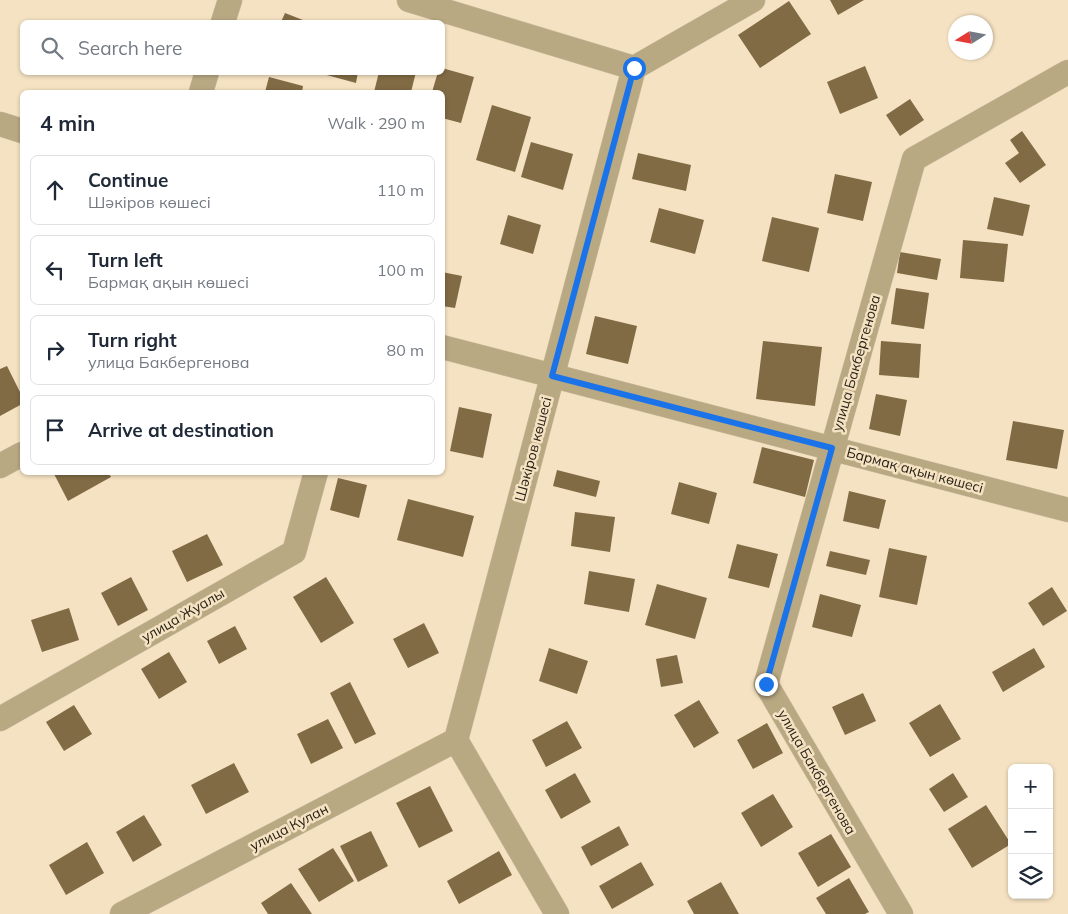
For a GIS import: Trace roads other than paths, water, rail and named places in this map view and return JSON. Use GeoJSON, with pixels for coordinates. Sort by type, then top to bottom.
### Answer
{"type":"FeatureCollection","features":[{"type":"Feature","properties":{"kind":"street"},"geometry":{"type":"LineString","coordinates":[[224,20],[230,0]]}},
{"type":"Feature","properties":{"kind":"street"},"geometry":{"type":"LineString","coordinates":[[409,0],[634,68],[753,0]]}},
{"type":"Feature","properties":{"kind":"street","name":"Шәкіров көшесі"},"geometry":{"type":"LineString","coordinates":[[456,740],[634,68]]}},
{"type":"Feature","properties":{"kind":"street","name":"улица Бакбергенова"},"geometry":{"type":"LineString","coordinates":[[901,914],[766,684],[914,159],[1068,72]]}},
{"type":"Feature","properties":{"kind":"street"},"geometry":{"type":"LineString","coordinates":[[202,90],[206,75]]}},
{"type":"Feature","properties":{"kind":"street"},"geometry":{"type":"LineString","coordinates":[[0,124],[20,130]]}},
{"type":"Feature","properties":{"kind":"street","name":"Бармақ ақын көшесі"},"geometry":{"type":"LineString","coordinates":[[445,348],[1068,510]]}},
{"type":"Feature","properties":{"kind":"street"},"geometry":{"type":"LineString","coordinates":[[0,466],[20,455]]}},
{"type":"Feature","properties":{"kind":"street","name":"улица Жуалы"},"geometry":{"type":"LineString","coordinates":[[0,719],[294,552],[315,475]]}},
{"type":"Feature","properties":{"kind":"street"},"geometry":{"type":"LineString","coordinates":[[456,740],[557,914]]}},
{"type":"Feature","properties":{"kind":"street","name":"улица Кулан"},"geometry":{"type":"LineString","coordinates":[[122,914],[456,740]]}}]}
